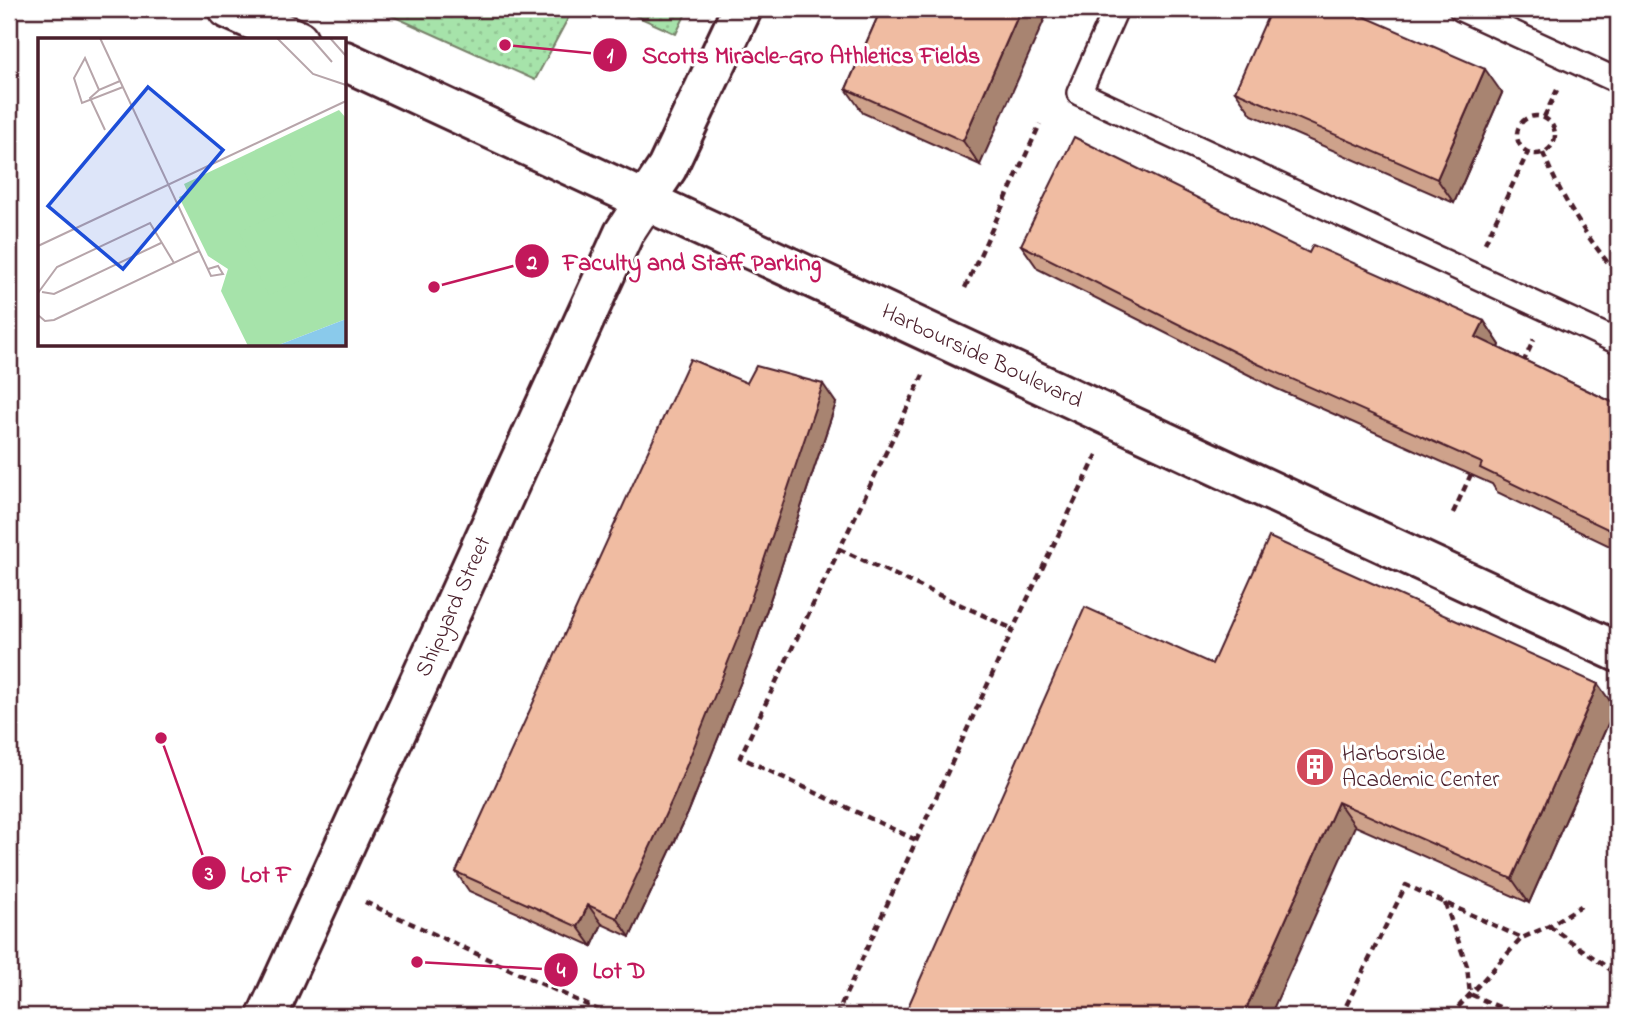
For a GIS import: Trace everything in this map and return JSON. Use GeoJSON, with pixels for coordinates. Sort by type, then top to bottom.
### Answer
{"type":"FeatureCollection","features":[{"type":"Feature","properties":{"kind":"street"},"geometry":{"type":"LineString","coordinates":[[228,9],[293,38]]}},
{"type":"Feature","properties":{"kind":"street","name":"Shipyard Street"},"geometry":{"type":"LineString","coordinates":[[267,1016],[618,245],[667,169],[742,9]]}},
{"type":"Feature","properties":{"kind":"street","name":"Harbourside Boulevard"},"geometry":{"type":"LineString","coordinates":[[346,61],[1618,652]]}},
{"type":"Feature","properties":{"kind":"lane"},"geometry":{"type":"LineString","coordinates":[[1116,9],[1079,93],[1618,342]]}},
{"type":"Feature","properties":{"kind":"lane"},"geometry":{"type":"LineString","coordinates":[[1461,9],[1618,81]]}},
{"type":"Feature","properties":{"kind":"path"},"geometry":{"type":"LineString","coordinates":[[1544,117],[1560,82]]}},
{"type":"Feature","properties":{"kind":"path"},"geometry":{"type":"LineString","coordinates":[[1532,116],[1544,117],[1554,126],[1556,133],[1552,146],[1543,153],[1528,152],[1519,145],[1518,126],[1521,121],[1532,116]]}},
{"type":"Feature","properties":{"kind":"path"},"geometry":{"type":"LineString","coordinates":[[965,288],[1040,124]]}},
{"type":"Feature","properties":{"kind":"path"},"geometry":{"type":"LineString","coordinates":[[1483,248],[1528,152]]}},
{"type":"Feature","properties":{"kind":"path"},"geometry":{"type":"LineString","coordinates":[[1543,153],[1568,207],[1618,275]]}},
{"type":"Feature","properties":{"kind":"path"},"geometry":{"type":"LineString","coordinates":[[1520,369],[1537,332]]}},
{"type":"Feature","properties":{"kind":"path"},"geometry":{"type":"LineString","coordinates":[[916,840],[740,757],[924,372]]}},
{"type":"Feature","properties":{"kind":"path"},"geometry":{"type":"LineString","coordinates":[[836,1016],[1013,629],[1099,452]]}},
{"type":"Feature","properties":{"kind":"path"},"geometry":{"type":"LineString","coordinates":[[1453,513],[1474,467]]}},
{"type":"Feature","properties":{"kind":"path"},"geometry":{"type":"LineString","coordinates":[[838,549],[1013,629]]}},
{"type":"Feature","properties":{"kind":"path"},"geometry":{"type":"LineString","coordinates":[[1342,1016],[1406,885],[1522,938]]}},
{"type":"Feature","properties":{"kind":"path"},"geometry":{"type":"LineString","coordinates":[[362,901],[611,1016]]}},
{"type":"Feature","properties":{"kind":"path"},"geometry":{"type":"LineString","coordinates":[[1444,902],[1467,966],[1470,994]]}},
{"type":"Feature","properties":{"kind":"path"},"geometry":{"type":"LineString","coordinates":[[1450,1016],[1522,938],[1549,926],[1581,906]]}},
{"type":"Feature","properties":{"kind":"path"},"geometry":{"type":"LineString","coordinates":[[1549,926],[1618,975]]}},
{"type":"Feature","properties":{"kind":"path"},"geometry":{"type":"LineString","coordinates":[[1470,994],[1518,1016]]}},
{"type":"Feature","properties":{"kind":"green space"},"geometry":{"type":"Polygon","coordinates":[[[377,9],[573,9],[535,80],[377,9]]]}},
{"type":"Feature","properties":{"kind":"green space"},"geometry":{"type":"Polygon","coordinates":[[[621,9],[688,9],[676,34],[621,9]]]}},
{"type":"Feature","properties":{"kind":"building"},"geometry":{"type":"Polygon","coordinates":[[[881,9],[1021,9],[963,141],[846,89],[881,9]]]}},
{"type":"Feature","properties":{"kind":"building"},"geometry":{"type":"Polygon","coordinates":[[[1271,9],[1347,9],[1485,69],[1437,179],[1235,91],[1271,9]]]}},
{"type":"Feature","properties":{"kind":"building"},"geometry":{"type":"Polygon","coordinates":[[[1074,137],[1309,253],[1313,245],[1484,321],[1476,337],[1618,405],[1618,534],[1480,468],[1482,463],[1258,364],[1021,245],[1074,137]]]}},
{"type":"Feature","properties":{"kind":"building"},"geometry":{"type":"Polygon","coordinates":[[[690,359],[747,383],[756,366],[823,384],[739,635],[675,794],[617,918],[588,905],[578,927],[456,872],[690,359]]]}},
{"type":"Feature","properties":{"kind":"building","name":"Harborside Academic Center"},"geometry":{"type":"Polygon","coordinates":[[[1269,537],[1598,684],[1512,879],[1338,802],[1243,1016],[904,1016],[1085,607],[1212,664],[1269,537]]]}},
{"type":"Feature","properties":{"kind":"place","name":"Scotts Miracle-Gro Athletics Fields"},"geometry":{"type":"Point","coordinates":[505,45]}},
{"type":"Feature","properties":{"kind":"place","name":"Faculty and Staff Parking"},"geometry":{"type":"Point","coordinates":[434,287]}},
{"type":"Feature","properties":{"kind":"place","name":"Lot F"},"geometry":{"type":"Point","coordinates":[161,738]}},
{"type":"Feature","properties":{"kind":"place","name":"Harborside Academic Center"},"geometry":{"type":"Point","coordinates":[1315,767]}},
{"type":"Feature","properties":{"kind":"place","name":"Lot D"},"geometry":{"type":"Point","coordinates":[417,962]}}]}
